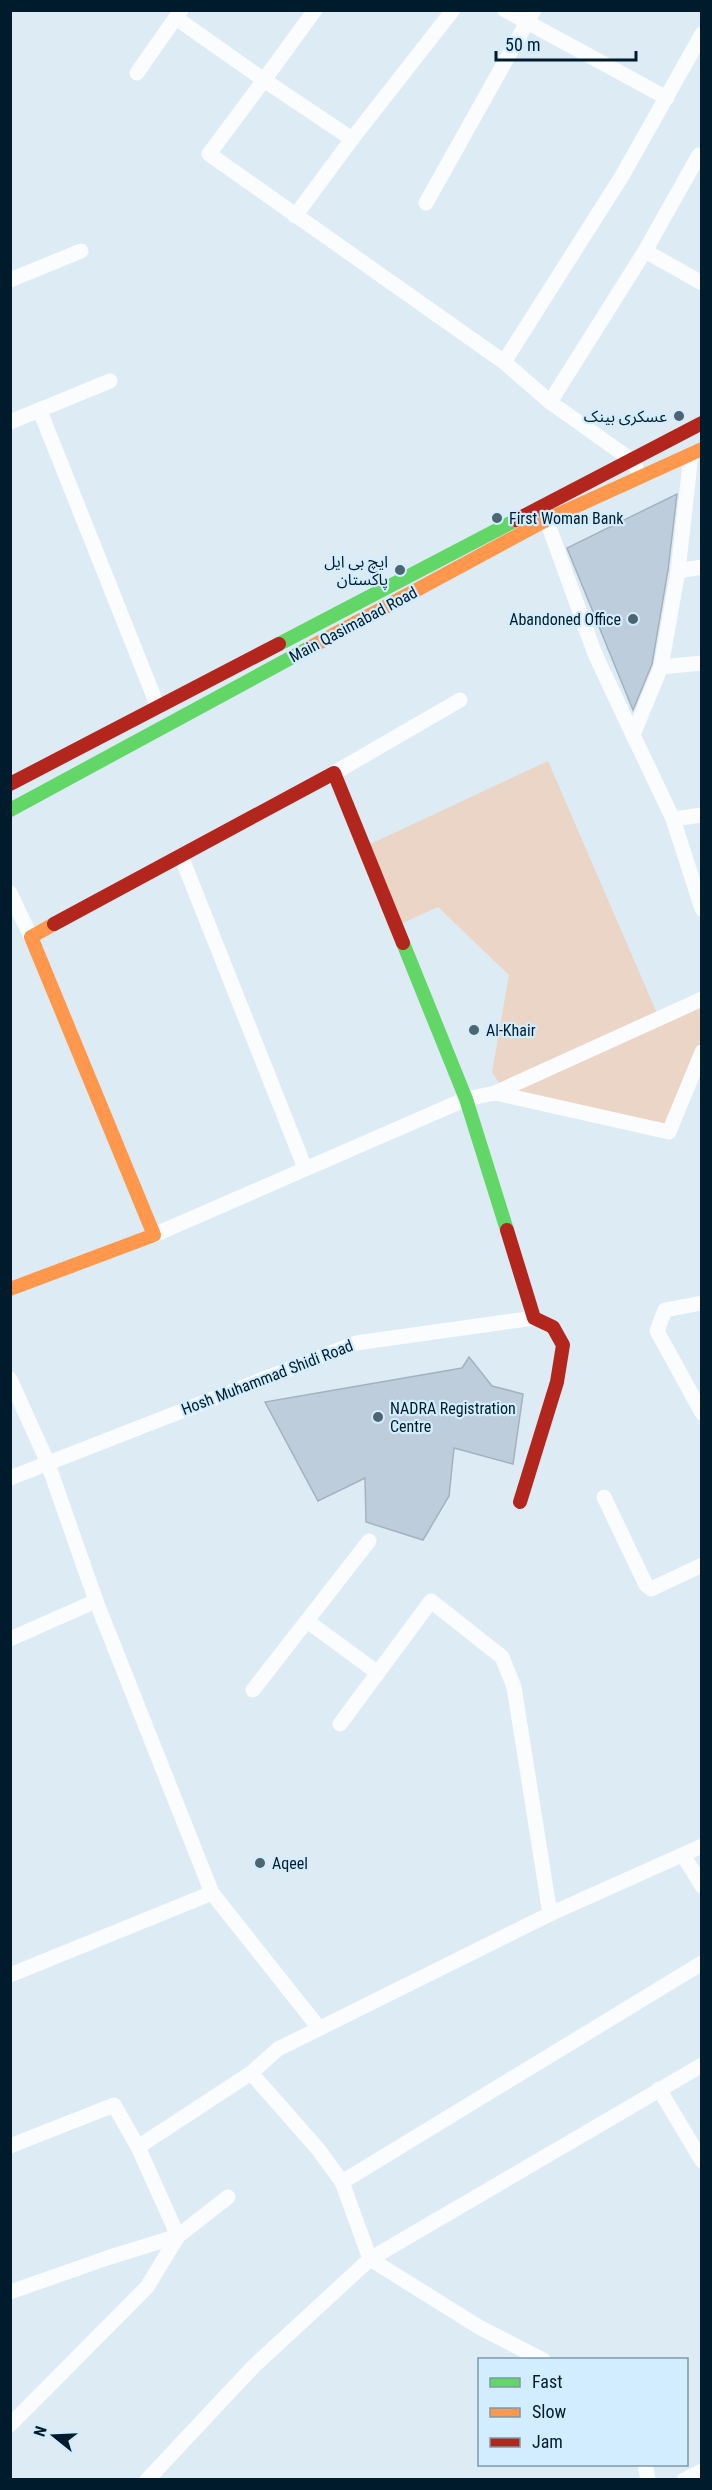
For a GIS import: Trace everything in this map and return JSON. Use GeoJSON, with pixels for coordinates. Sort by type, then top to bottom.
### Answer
{"type":"FeatureCollection","features":[{"type":"Feature","properties":{"kind":"street"},"geometry":{"type":"LineString","coordinates":[[315,10],[209,154],[504,362],[550,402],[630,459],[642,476]]}},
{"type":"Feature","properties":{"kind":"street"},"geometry":{"type":"LineString","coordinates":[[295,216],[351,139],[453,10]]}},
{"type":"Feature","properties":{"kind":"street"},"geometry":{"type":"LineString","coordinates":[[505,10],[531,16],[667,99]]}},
{"type":"Feature","properties":{"kind":"street"},"geometry":{"type":"LineString","coordinates":[[137,73],[179,14],[264,80],[351,139]]}},
{"type":"Feature","properties":{"kind":"street"},"geometry":{"type":"LineString","coordinates":[[426,203],[531,16]]}},
{"type":"Feature","properties":{"kind":"street"},"geometry":{"type":"LineString","coordinates":[[504,362],[622,176],[702,34]]}},
{"type":"Feature","properties":{"kind":"street"},"geometry":{"type":"LineString","coordinates":[[550,402],[645,251],[701,154]]}},
{"type":"Feature","properties":{"kind":"street"},"geometry":{"type":"LineString","coordinates":[[10,280],[81,251]]}},
{"type":"Feature","properties":{"kind":"street"},"geometry":{"type":"LineString","coordinates":[[645,251],[702,283]]}},
{"type":"Feature","properties":{"kind":"street"},"geometry":{"type":"LineString","coordinates":[[10,422],[110,381]]}},
{"type":"Feature","properties":{"kind":"street"},"geometry":{"type":"LineString","coordinates":[[39,411],[158,707]]}},
{"type":"Feature","properties":{"kind":"street","name":"Main Qasimabad Road"},"geometry":{"type":"LineString","coordinates":[[10,810],[544,512],[630,459],[702,423]]}},
{"type":"Feature","properties":{"kind":"street"},"geometry":{"type":"LineString","coordinates":[[633,735],[661,667],[696,452]]}},
{"type":"Feature","properties":{"kind":"street","name":"Main Qasimabad Road"},"geometry":{"type":"LineString","coordinates":[[10,784],[544,512],[642,476],[696,452]]}},
{"type":"Feature","properties":{"kind":"street"},"geometry":{"type":"LineString","coordinates":[[544,512],[595,654],[674,819],[702,909]]}},
{"type":"Feature","properties":{"kind":"street"},"geometry":{"type":"LineString","coordinates":[[678,571],[702,567]]}},
{"type":"Feature","properties":{"kind":"street"},"geometry":{"type":"LineString","coordinates":[[661,667],[702,663]]}},
{"type":"Feature","properties":{"kind":"street"},"geometry":{"type":"LineString","coordinates":[[31,937],[334,772],[460,700]]}},
{"type":"Feature","properties":{"kind":"street"},"geometry":{"type":"LineString","coordinates":[[334,772],[466,1099],[534,1318],[553,1327],[563,1345],[557,1382],[520,1502]]}},
{"type":"Feature","properties":{"kind":"street"},"geometry":{"type":"LineString","coordinates":[[674,819],[702,815]]}},
{"type":"Feature","properties":{"kind":"street"},"geometry":{"type":"LineString","coordinates":[[181,856],[305,1168]]}},
{"type":"Feature","properties":{"kind":"street"},"geometry":{"type":"LineString","coordinates":[[10,893],[31,937],[154,1235]]}},
{"type":"Feature","properties":{"kind":"street"},"geometry":{"type":"LineString","coordinates":[[10,1289],[154,1235],[466,1099],[495,1093],[702,999]]}},
{"type":"Feature","properties":{"kind":"street"},"geometry":{"type":"LineString","coordinates":[[495,1093],[669,1132],[702,1052]]}},
{"type":"Feature","properties":{"kind":"street"},"geometry":{"type":"LineString","coordinates":[[702,1303],[665,1310],[657,1331],[702,1413]]}},
{"type":"Feature","properties":{"kind":"street","name":"Hosh Muhammad Shidi Road"},"geometry":{"type":"LineString","coordinates":[[10,1478],[47,1461],[356,1343],[534,1318]]}},
{"type":"Feature","properties":{"kind":"street"},"geometry":{"type":"LineString","coordinates":[[10,1379],[47,1461],[96,1601],[212,1893],[319,2028]]}},
{"type":"Feature","properties":{"kind":"street"},"geometry":{"type":"LineString","coordinates":[[604,1497],[646,1585],[651,1589],[702,1565]]}},
{"type":"Feature","properties":{"kind":"street"},"geometry":{"type":"LineString","coordinates":[[253,1690],[369,1541]]}},
{"type":"Feature","properties":{"kind":"street"},"geometry":{"type":"LineString","coordinates":[[10,1639],[96,1601]]}},
{"type":"Feature","properties":{"kind":"street"},"geometry":{"type":"LineString","coordinates":[[340,1724],[431,1601],[502,1657],[514,1687],[550,1914]]}},
{"type":"Feature","properties":{"kind":"street"},"geometry":{"type":"LineString","coordinates":[[307,1621],[378,1673]]}},
{"type":"Feature","properties":{"kind":"street"},"geometry":{"type":"LineString","coordinates":[[138,2147],[251,2073],[278,2049],[550,1914],[702,1846]]}},
{"type":"Feature","properties":{"kind":"street"},"geometry":{"type":"LineString","coordinates":[[683,1856],[702,1886]]}},
{"type":"Feature","properties":{"kind":"street"},"geometry":{"type":"LineString","coordinates":[[10,1975],[212,1893]]}},
{"type":"Feature","properties":{"kind":"street"},"geometry":{"type":"LineString","coordinates":[[342,2182],[702,1963]]}},
{"type":"Feature","properties":{"kind":"street"},"geometry":{"type":"LineString","coordinates":[[147,2480],[254,2366],[370,2259],[702,2065]]}},
{"type":"Feature","properties":{"kind":"street"},"geometry":{"type":"LineString","coordinates":[[251,2073],[318,2149],[342,2182],[370,2259],[479,2327],[539,2358]]}},
{"type":"Feature","properties":{"kind":"street"},"geometry":{"type":"LineString","coordinates":[[659,2089],[702,2161]]}},
{"type":"Feature","properties":{"kind":"street"},"geometry":{"type":"LineString","coordinates":[[10,2145],[114,2105],[138,2147],[178,2236]]}},
{"type":"Feature","properties":{"kind":"street"},"geometry":{"type":"LineString","coordinates":[[10,2425],[147,2287],[178,2236],[228,2197]]}},
{"type":"Feature","properties":{"kind":"street"},"geometry":{"type":"LineString","coordinates":[[10,2292],[178,2236]]}},
{"type":"Feature","properties":{"kind":"street"},"geometry":{"type":"LineString","coordinates":[[684,2480],[702,2471]]}},
{"type":"Feature","properties":{"kind":"shaded area"},"geometry":{"type":"Polygon","coordinates":[[[548,761],[659,1018],[701,999],[701,1052],[672,1128],[503,1089],[492,1072],[509,975],[438,907],[396,926],[364,847],[548,761]]]}},
{"type":"Feature","properties":{"kind":"building","name":"Abandoned Office"},"geometry":{"type":"Polygon","coordinates":[[[677,494],[668,570],[652,664],[633,710],[567,548],[677,494]]]}},
{"type":"Feature","properties":{"kind":"building"},"geometry":{"type":"Polygon","coordinates":[[[469,1357],[492,1386],[523,1394],[513,1464],[454,1448],[449,1496],[423,1540],[366,1522],[365,1478],[318,1501],[265,1402],[462,1368],[469,1357]]]}},
{"type":"Feature","properties":{"kind":"traffic: fast"},"geometry":{"type":"LineString","coordinates":[[279,644],[516,520]]}},
{"type":"Feature","properties":{"kind":"traffic: fast"},"geometry":{"type":"LineString","coordinates":[[10,810],[309,648]]}},
{"type":"Feature","properties":{"kind":"traffic: fast"},"geometry":{"type":"LineString","coordinates":[[403,943],[466,1099],[507,1230]]}},
{"type":"Feature","properties":{"kind":"traffic: slow"},"geometry":{"type":"LineString","coordinates":[[309,648],[548,519],[702,449]]}},
{"type":"Feature","properties":{"kind":"traffic: slow"},"geometry":{"type":"LineString","coordinates":[[10,1289],[154,1235],[31,937],[54,924]]}},
{"type":"Feature","properties":{"kind":"traffic: jam"},"geometry":{"type":"LineString","coordinates":[[516,520],[702,423]]}},
{"type":"Feature","properties":{"kind":"traffic: jam"},"geometry":{"type":"LineString","coordinates":[[10,784],[279,644]]}},
{"type":"Feature","properties":{"kind":"traffic: jam"},"geometry":{"type":"LineString","coordinates":[[54,924],[334,773],[403,943]]}},
{"type":"Feature","properties":{"kind":"traffic: jam"},"geometry":{"type":"LineString","coordinates":[[507,1230],[534,1318],[553,1327],[563,1345],[557,1382],[520,1502]]}},
{"type":"Feature","properties":{"kind":"place","name":"عسکری بینک"},"geometry":{"type":"Point","coordinates":[679,416]}},
{"type":"Feature","properties":{"kind":"place","name":"First Woman Bank"},"geometry":{"type":"Point","coordinates":[497,518]}},
{"type":"Feature","properties":{"kind":"place","name":"ایچ بی ایل پاکستان"},"geometry":{"type":"Point","coordinates":[400,570]}},
{"type":"Feature","properties":{"kind":"place","name":"Abandoned Office"},"geometry":{"type":"Point","coordinates":[633,619]}},
{"type":"Feature","properties":{"kind":"place","name":"Al-Khair"},"geometry":{"type":"Point","coordinates":[474,1030]}},
{"type":"Feature","properties":{"kind":"place","name":"NADRA Registration Centre"},"geometry":{"type":"Point","coordinates":[378,1417]}},
{"type":"Feature","properties":{"kind":"place","name":"Aqeel"},"geometry":{"type":"Point","coordinates":[260,1863]}}]}
